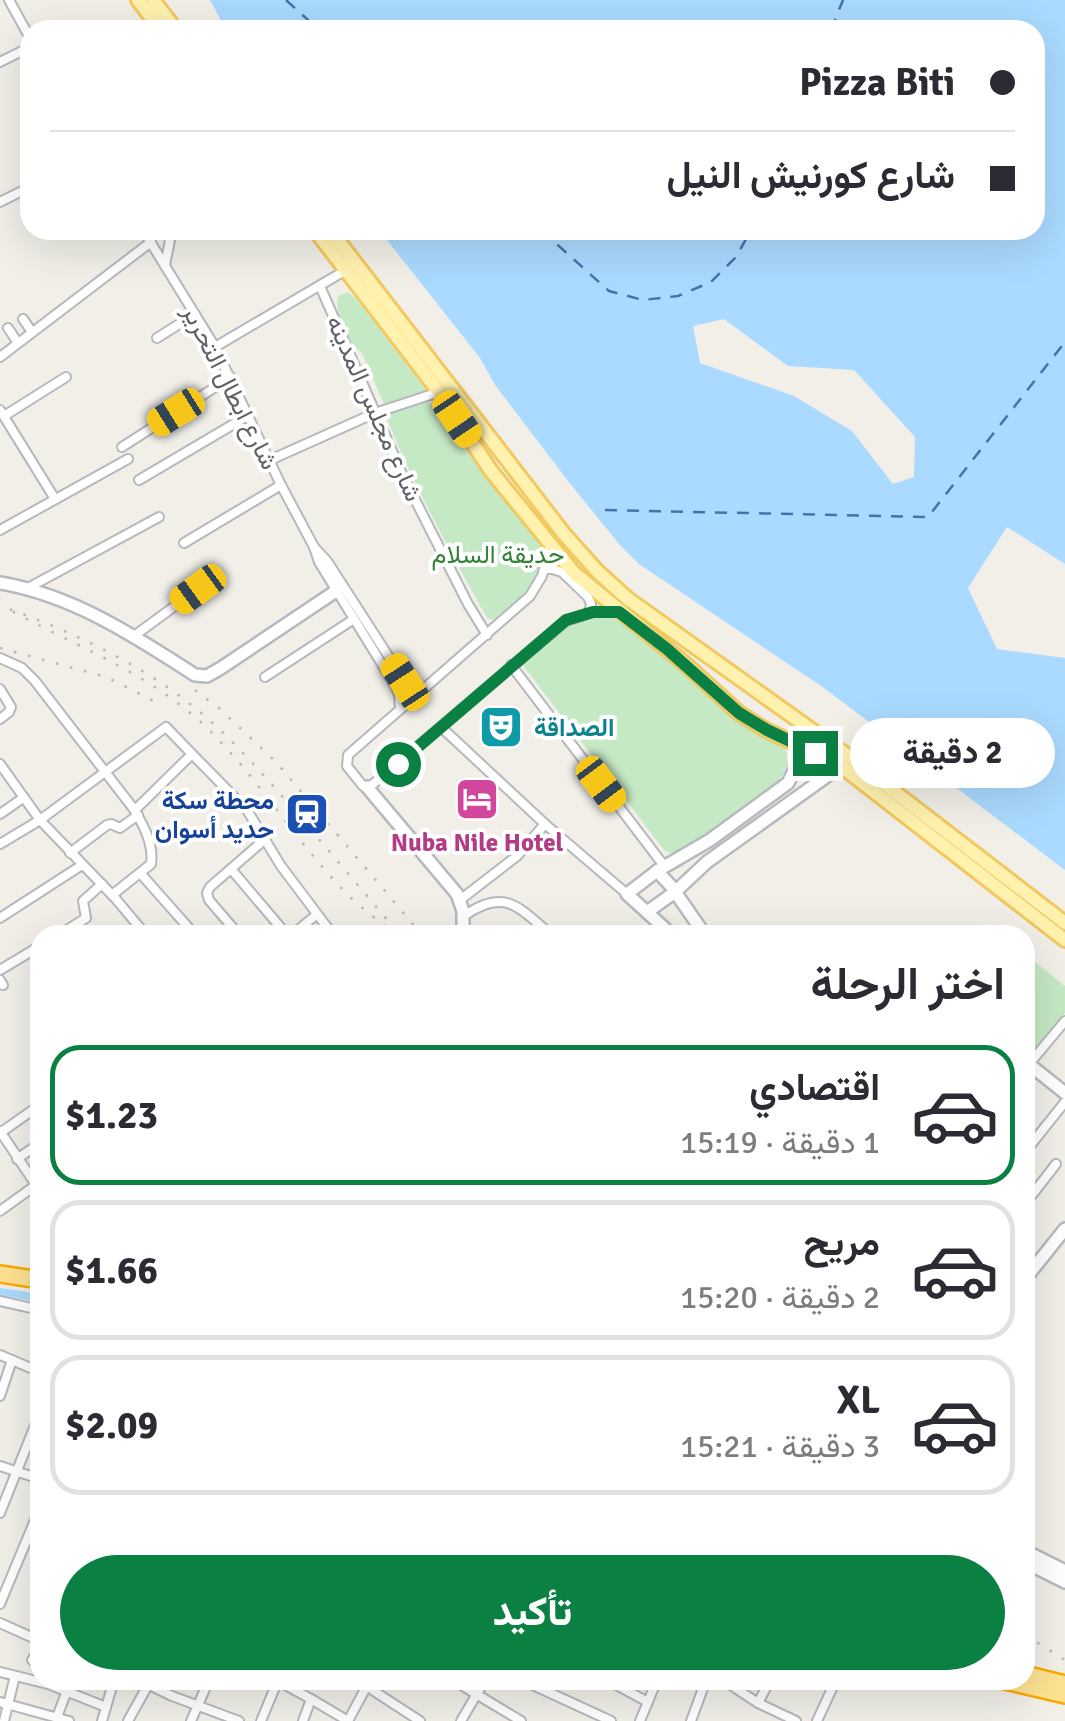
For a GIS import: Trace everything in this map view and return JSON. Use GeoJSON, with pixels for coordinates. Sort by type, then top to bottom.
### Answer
{"type":"FeatureCollection","features":[{"type":"Feature","properties":{"kind":"highway"},"geometry":{"type":"LineString","coordinates":[[2,1272],[30,1278]]}},
{"type":"Feature","properties":{"kind":"highway"},"geometry":{"type":"LineString","coordinates":[[1035,1668],[1065,1675]]}},
{"type":"Feature","properties":{"kind":"highway"},"geometry":{"type":"LineString","coordinates":[[1035,1678],[1065,1690]]}},
{"type":"Feature","properties":{"kind":"highway"},"geometry":{"type":"LineString","coordinates":[[1035,1683],[1065,1690]]}},
{"type":"Feature","properties":{"kind":"highway"},"geometry":{"type":"LineString","coordinates":[[1035,1685],[1065,1690]]}},
{"type":"Feature","properties":{"kind":"main road"},"geometry":{"type":"LineString","coordinates":[[138,0],[153,20]]}},
{"type":"Feature","properties":{"kind":"main road"},"geometry":{"type":"LineString","coordinates":[[153,0],[168,20]]}},
{"type":"Feature","properties":{"kind":"main road"},"geometry":{"type":"LineString","coordinates":[[323,240],[439,392],[483,460],[574,573],[739,713],[841,766],[1065,940]]}},
{"type":"Feature","properties":{"kind":"main road"},"geometry":{"type":"LineString","coordinates":[[338,240],[598,572],[728,672],[848,756],[1065,923]]}},
{"type":"Feature","properties":{"kind":"main road"},"geometry":{"type":"LineString","coordinates":[[508,491],[500,470],[506,464],[512,467]]}},
{"type":"Feature","properties":{"kind":"main road"},"geometry":{"type":"LineString","coordinates":[[714,692],[724,686],[728,672]]}},
{"type":"Feature","properties":{"kind":"main road"},"geometry":{"type":"LineString","coordinates":[[739,713],[743,699],[753,690]]}},
{"type":"Feature","properties":{"kind":"street"},"geometry":{"type":"LineString","coordinates":[[164,265],[170,240]]}},
{"type":"Feature","properties":{"kind":"street","name":"شارع ابطال التحرير"},"geometry":{"type":"LineString","coordinates":[[150,242],[215,347],[314,546],[405,682],[418,694]]}},
{"type":"Feature","properties":{"kind":"street"},"geometry":{"type":"LineString","coordinates":[[1,352],[150,242]]}},
{"type":"Feature","properties":{"kind":"street"},"geometry":{"type":"LineString","coordinates":[[215,347],[346,270]]}},
{"type":"Feature","properties":{"kind":"street","name":"شارع مجلس المدينه"},"geometry":{"type":"LineString","coordinates":[[320,286],[427,525],[487,635]]}},
{"type":"Feature","properties":{"kind":"street"},"geometry":{"type":"LineString","coordinates":[[157,338],[194,314]]}},
{"type":"Feature","properties":{"kind":"street"},"geometry":{"type":"LineString","coordinates":[[23,319],[32,332]]}},
{"type":"Feature","properties":{"kind":"street"},"geometry":{"type":"LineString","coordinates":[[8,328],[18,343]]}},
{"type":"Feature","properties":{"kind":"street"},"geometry":{"type":"LineString","coordinates":[[54,499],[3,418],[66,377]]}},
{"type":"Feature","properties":{"kind":"street"},"geometry":{"type":"LineString","coordinates":[[122,447],[231,377]]}},
{"type":"Feature","properties":{"kind":"street"},"geometry":{"type":"LineString","coordinates":[[270,460],[375,413],[439,392]]}},
{"type":"Feature","properties":{"kind":"street"},"geometry":{"type":"LineString","coordinates":[[139,480],[249,415]]}},
{"type":"Feature","properties":{"kind":"street"},"geometry":{"type":"LineString","coordinates":[[2,525],[128,459]]}},
{"type":"Feature","properties":{"kind":"street"},"geometry":{"type":"LineString","coordinates":[[184,543],[282,484]]}},
{"type":"Feature","properties":{"kind":"street"},"geometry":{"type":"LineString","coordinates":[[26,589],[159,517]]}},
{"type":"Feature","properties":{"kind":"street"},"geometry":{"type":"LineString","coordinates":[[464,925],[460,900],[362,784],[346,758],[530,596],[545,569],[550,542]]}},
{"type":"Feature","properties":{"kind":"street","name":"شارع ابطال التحرير"},"geometry":{"type":"LineString","coordinates":[[314,546],[316,558],[396,686],[400,710]]}},
{"type":"Feature","properties":{"kind":"street"},"geometry":{"type":"LineString","coordinates":[[545,569],[562,572],[588,597],[588,613]]}},
{"type":"Feature","properties":{"kind":"street"},"geometry":{"type":"LineString","coordinates":[[3,582],[83,610],[134,636],[194,675],[211,674],[336,591]]}},
{"type":"Feature","properties":{"kind":"street"},"geometry":{"type":"LineString","coordinates":[[134,636],[198,589]]}},
{"type":"Feature","properties":{"kind":"street"},"geometry":{"type":"LineString","coordinates":[[367,787],[566,620],[588,613],[619,612]]}},
{"type":"Feature","properties":{"kind":"street"},"geometry":{"type":"LineString","coordinates":[[265,677],[354,618]]}},
{"type":"Feature","properties":{"kind":"street"},"geometry":{"type":"LineString","coordinates":[[0,658],[24,670],[144,825],[151,864],[112,895]]}},
{"type":"Feature","properties":{"kind":"street"},"geometry":{"type":"LineString","coordinates":[[511,666],[698,925]]}},
{"type":"Feature","properties":{"kind":"street"},"geometry":{"type":"LineString","coordinates":[[0,689],[12,706],[0,719]]}},
{"type":"Feature","properties":{"kind":"street"},"geometry":{"type":"LineString","coordinates":[[0,844],[40,820],[166,727],[243,805],[324,925]]}},
{"type":"Feature","properties":{"kind":"street"},"geometry":{"type":"LineString","coordinates":[[440,728],[659,925]]}},
{"type":"Feature","properties":{"kind":"street"},"geometry":{"type":"LineString","coordinates":[[627,894],[710,840],[788,782],[798,763],[797,745]]}},
{"type":"Feature","properties":{"kind":"street"},"geometry":{"type":"LineString","coordinates":[[70,853],[111,824],[120,828],[192,754]]}},
{"type":"Feature","properties":{"kind":"street"},"geometry":{"type":"LineString","coordinates":[[0,764],[4,778],[138,925]]}},
{"type":"Feature","properties":{"kind":"street"},"geometry":{"type":"LineString","coordinates":[[647,912],[707,862],[841,766]]}},
{"type":"Feature","properties":{"kind":"street"},"geometry":{"type":"LineString","coordinates":[[0,814],[24,798]]}},
{"type":"Feature","properties":{"kind":"street"},"geometry":{"type":"LineString","coordinates":[[460,900],[518,856],[545,824]]}},
{"type":"Feature","properties":{"kind":"street"},"geometry":{"type":"LineString","coordinates":[[231,925],[207,897],[208,890],[264,840]]}},
{"type":"Feature","properties":{"kind":"street"},"geometry":{"type":"LineString","coordinates":[[0,918],[82,865]]}},
{"type":"Feature","properties":{"kind":"street"},"geometry":{"type":"LineString","coordinates":[[230,870],[280,925]]}},
{"type":"Feature","properties":{"kind":"street"},"geometry":{"type":"LineString","coordinates":[[140,874],[187,925]]}},
{"type":"Feature","properties":{"kind":"street"},"geometry":{"type":"LineString","coordinates":[[75,925],[86,918],[83,901],[102,884]]}},
{"type":"Feature","properties":{"kind":"street"},"geometry":{"type":"LineString","coordinates":[[464,916],[481,904],[504,902],[516,906],[539,925]]}},
{"type":"Feature","properties":{"kind":"street"},"geometry":{"type":"LineString","coordinates":[[303,925],[316,916]]}},
{"type":"Feature","properties":{"kind":"street"},"geometry":{"type":"LineString","coordinates":[[0,970],[30,952]]}},
{"type":"Feature","properties":{"kind":"street"},"geometry":{"type":"LineString","coordinates":[[1035,1054],[1065,1022]]}},
{"type":"Feature","properties":{"kind":"street"},"geometry":{"type":"LineString","coordinates":[[1035,1071],[1065,1093]]}},
{"type":"Feature","properties":{"kind":"street"},"geometry":{"type":"LineString","coordinates":[[1035,1140],[1065,1102]]}},
{"type":"Feature","properties":{"kind":"street"},"geometry":{"type":"LineString","coordinates":[[30,1112],[0,1132],[30,1177]]}},
{"type":"Feature","properties":{"kind":"street"},"geometry":{"type":"LineString","coordinates":[[17,1159],[30,1150]]}},
{"type":"Feature","properties":{"kind":"street"},"geometry":{"type":"LineString","coordinates":[[1035,1191],[1056,1164]]}},
{"type":"Feature","properties":{"kind":"street"},"geometry":{"type":"LineString","coordinates":[[0,1211],[30,1193]]}},
{"type":"Feature","properties":{"kind":"street"},"geometry":{"type":"LineString","coordinates":[[1035,1267],[1065,1229]]}},
{"type":"Feature","properties":{"kind":"street"},"geometry":{"type":"LineString","coordinates":[[0,1302],[30,1308]]}},
{"type":"Feature","properties":{"kind":"street"},"geometry":{"type":"LineString","coordinates":[[0,1355],[30,1368]]}},
{"type":"Feature","properties":{"kind":"street"},"geometry":{"type":"LineString","coordinates":[[0,1396],[12,1360]]}},
{"type":"Feature","properties":{"kind":"street"},"geometry":{"type":"LineString","coordinates":[[0,1513],[30,1438]]}},
{"type":"Feature","properties":{"kind":"street"},"geometry":{"type":"LineString","coordinates":[[0,1466],[30,1475]]}},
{"type":"Feature","properties":{"kind":"street"},"geometry":{"type":"LineString","coordinates":[[0,1604],[30,1534]]}},
{"type":"Feature","properties":{"kind":"street"},"geometry":{"type":"LineString","coordinates":[[1035,1556],[1065,1571]]}},
{"type":"Feature","properties":{"kind":"street"},"geometry":{"type":"LineString","coordinates":[[1035,1567],[1065,1582]]}},
{"type":"Feature","properties":{"kind":"street"},"geometry":{"type":"LineString","coordinates":[[0,1623],[30,1638]]}},
{"type":"Feature","properties":{"kind":"street"},"geometry":{"type":"LineString","coordinates":[[0,1672],[30,1680]]}},
{"type":"Feature","properties":{"kind":"street"},"geometry":{"type":"LineString","coordinates":[[4,1721],[4,1703],[16,1676]]}},
{"type":"Feature","properties":{"kind":"street"},"geometry":{"type":"LineString","coordinates":[[63,1690],[106,1707]]}},
{"type":"Feature","properties":{"kind":"street"},"geometry":{"type":"LineString","coordinates":[[102,1721],[111,1690]]}},
{"type":"Feature","properties":{"kind":"street"},"geometry":{"type":"LineString","coordinates":[[128,1721],[145,1690]]}},
{"type":"Feature","properties":{"kind":"street"},"geometry":{"type":"LineString","coordinates":[[160,1690],[239,1721]]}},
{"type":"Feature","properties":{"kind":"street"},"geometry":{"type":"LineString","coordinates":[[191,1721],[206,1690]]}},
{"type":"Feature","properties":{"kind":"street"},"geometry":{"type":"LineString","coordinates":[[261,1721],[274,1690]]}},
{"type":"Feature","properties":{"kind":"street"},"geometry":{"type":"LineString","coordinates":[[294,1690],[348,1721],[364,1690]]}},
{"type":"Feature","properties":{"kind":"street"},"geometry":{"type":"LineString","coordinates":[[379,1690],[420,1721]]}},
{"type":"Feature","properties":{"kind":"street"},"geometry":{"type":"LineString","coordinates":[[470,1690],[510,1718],[521,1721]]}},
{"type":"Feature","properties":{"kind":"street"},"geometry":{"type":"LineString","coordinates":[[461,1721],[479,1690]]}},
{"type":"Feature","properties":{"kind":"street"},"geometry":{"type":"LineString","coordinates":[[544,1690],[612,1721]]}},
{"type":"Feature","properties":{"kind":"street"},"geometry":{"type":"LineString","coordinates":[[625,1690],[648,1702]]}},
{"type":"Feature","properties":{"kind":"street"},"geometry":{"type":"LineString","coordinates":[[640,1721],[653,1690]]}},
{"type":"Feature","properties":{"kind":"street"},"geometry":{"type":"LineString","coordinates":[[691,1721],[702,1690]]}},
{"type":"Feature","properties":{"kind":"street"},"geometry":{"type":"LineString","coordinates":[[738,1690],[779,1718],[796,1721]]}},
{"type":"Feature","properties":{"kind":"street"},"geometry":{"type":"LineString","coordinates":[[758,1703],[765,1690]]}},
{"type":"Feature","properties":{"kind":"street"},"geometry":{"type":"LineString","coordinates":[[817,1721],[831,1690]]}},
{"type":"Feature","properties":{"kind":"street"},"geometry":{"type":"LineString","coordinates":[[57,1717],[66,1691]]}},
{"type":"Feature","properties":{"kind":"street"},"geometry":{"type":"LineString","coordinates":[[303,1721],[311,1699]]}},
{"type":"Feature","properties":{"kind":"street"},"geometry":{"type":"LineString","coordinates":[[4,1703],[69,1721]]}},
{"type":"Feature","properties":{"kind":"green space"},"geometry":{"type":"Polygon","coordinates":[[[348,292],[426,390],[384,404],[362,353],[351,342],[340,319],[338,296],[348,292]]]}},
{"type":"Feature","properties":{"kind":"green space","name":"حديقة السلام"},"geometry":{"type":"Polygon","coordinates":[[[423,401],[435,405],[465,450],[542,545],[535,579],[493,620],[487,618],[447,545],[387,419],[389,412],[423,401]]]}},
{"type":"Feature","properties":{"kind":"green space"},"geometry":{"type":"Polygon","coordinates":[[[610,615],[621,617],[713,700],[780,744],[787,753],[788,765],[780,779],[712,831],[670,853],[522,664],[568,623],[610,615]]]}},
{"type":"Feature","properties":{"kind":"green space"},"geometry":{"type":"Polygon","coordinates":[[[1035,962],[1065,986],[1065,1013],[1035,1049],[1035,962]]]}},
{"type":"Feature","properties":{"kind":"water"},"geometry":{"type":"Polygon","coordinates":[[[210,0],[1065,0],[1065,564],[1007,527],[968,588],[997,649],[1065,658],[1065,870],[824,688],[639,564],[568,481],[495,385],[480,358],[387,240],[1045,240],[1045,20],[221,20],[210,0]],[[724,319],[693,326],[700,363],[794,396],[852,431],[893,484],[914,477],[915,437],[854,370],[788,366],[724,319]]]}},
{"type":"Feature","properties":{"kind":"waterway"},"geometry":{"type":"LineString","coordinates":[[0,1292],[30,1297]]}},
{"type":"Feature","properties":{"kind":"ferry route"},"geometry":{"type":"LineString","coordinates":[[286,0],[308,20]]}},
{"type":"Feature","properties":{"kind":"ferry route"},"geometry":{"type":"LineString","coordinates":[[835,20],[843,0]]}},
{"type":"Feature","properties":{"kind":"ferry route"},"geometry":{"type":"LineString","coordinates":[[552,240],[609,291],[643,300],[678,296],[711,282],[736,257],[745,240]]}},
{"type":"Feature","properties":{"kind":"ferry route"},"geometry":{"type":"LineString","coordinates":[[605,510],[928,517],[1065,342]]}},
{"type":"Feature","properties":{"kind":"railway"},"geometry":{"type":"LineString","coordinates":[[384,925],[331,877],[226,748],[185,709],[137,676],[6,608],[78,637],[124,661],[204,716],[261,773],[392,925]]}},
{"type":"Feature","properties":{"kind":"railway"},"geometry":{"type":"LineString","coordinates":[[0,648],[106,677],[156,702]]}},
{"type":"Feature","properties":{"kind":"railway"},"geometry":{"type":"LineString","coordinates":[[195,690],[277,763],[414,925]]}},
{"type":"Feature","properties":{"kind":"railway"},"geometry":{"type":"LineString","coordinates":[[1035,1641],[1065,1660]]}},
{"type":"Feature","properties":{"kind":"place","name":"الصداقة"},"geometry":{"type":"Point","coordinates":[501,727]}},
{"type":"Feature","properties":{"kind":"place","name":"Nuba Nile Hotel"},"geometry":{"type":"Point","coordinates":[477,799]}},
{"type":"Feature","properties":{"kind":"place","name":"محطة سكة حديد أسوان"},"geometry":{"type":"Point","coordinates":[307,814]}},
{"type":"Feature","properties":{"kind":"route"},"geometry":{"type":"LineString","coordinates":[[398,764],[566,620],[602,611],[619,612],[739,713],[815,753]]}}]}
